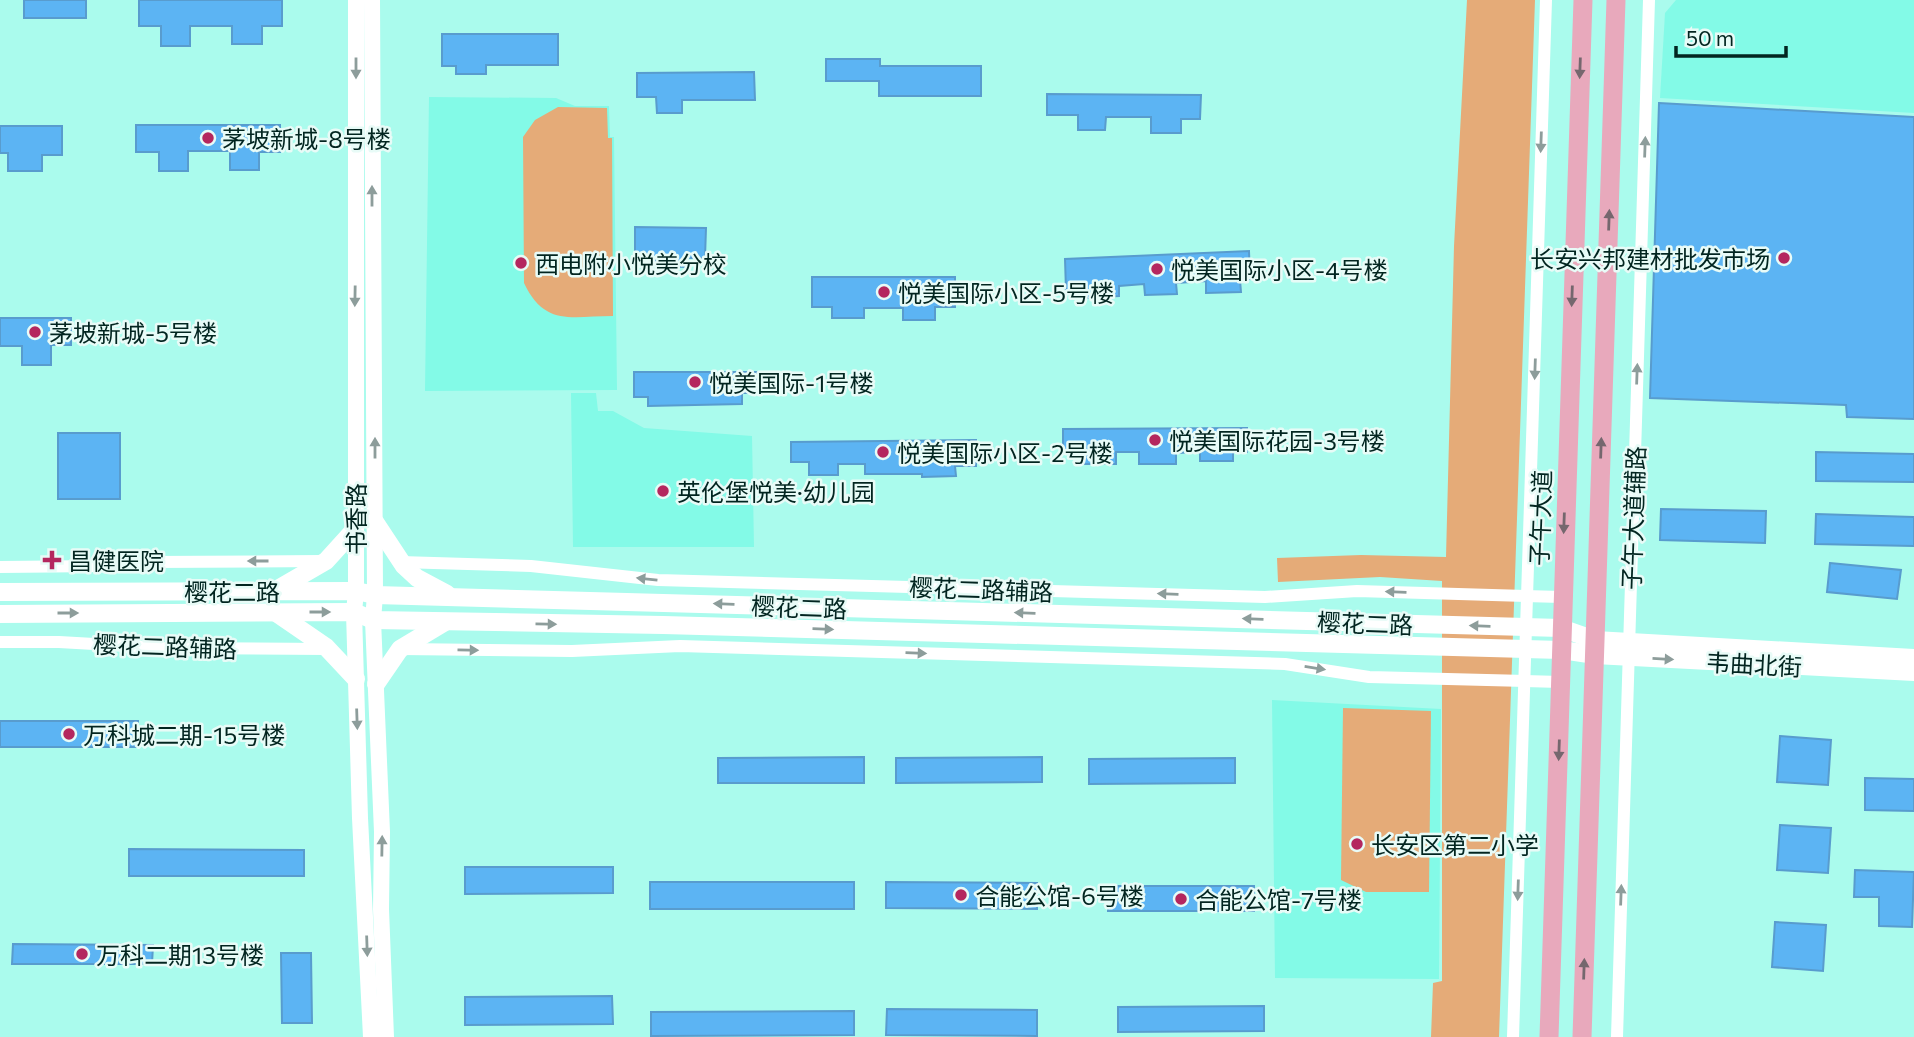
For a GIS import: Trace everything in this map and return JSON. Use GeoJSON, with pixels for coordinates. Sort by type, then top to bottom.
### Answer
{"type":"FeatureCollection","features":[{"type":"Feature","properties":{"kind":"main road","name":"子午大道"},"geometry":{"type":"LineString","coordinates":[[1549,1037],[1583,0]]}},
{"type":"Feature","properties":{"kind":"main road"},"geometry":{"type":"LineString","coordinates":[[1582,1037],[1616,0]]}},
{"type":"Feature","properties":{"kind":"main road"},"geometry":{"type":"LineString","coordinates":[[375,522],[400,562],[417,578],[453,597]]}},
{"type":"Feature","properties":{"kind":"main road"},"geometry":{"type":"LineString","coordinates":[[272,591],[327,561],[355,529]]}},
{"type":"Feature","properties":{"kind":"main road","name":"樱花二路"},"geometry":{"type":"LineString","coordinates":[[0,592],[356,591],[453,597],[1561,628],[1595,648]]}},
{"type":"Feature","properties":{"kind":"main road"},"geometry":{"type":"LineString","coordinates":[[275,612],[329,649],[356,679]]}},
{"type":"Feature","properties":{"kind":"main road","name":"樱花二路"},"geometry":{"type":"LineString","coordinates":[[0,614],[354,612],[373,620],[663,625],[1562,650],[1595,648]]}},
{"type":"Feature","properties":{"kind":"main road"},"geometry":{"type":"LineString","coordinates":[[376,684],[400,649],[446,621]]}},
{"type":"Feature","properties":{"kind":"main road","name":"韦曲北街"},"geometry":{"type":"LineString","coordinates":[[1595,648],[1914,672]]}},
{"type":"Feature","properties":{"kind":"main road","name":"韦曲北街"},"geometry":{"type":"LineString","coordinates":[[1628,650],[1914,658]]}},
{"type":"Feature","properties":{"kind":"street","name":"书香路"},"geometry":{"type":"LineString","coordinates":[[356,0],[354,612],[370,1037]]}},
{"type":"Feature","properties":{"kind":"street","name":"书香路"},"geometry":{"type":"LineString","coordinates":[[372,0],[375,339],[373,620],[382,832],[381,909],[386,1037]]}},
{"type":"Feature","properties":{"kind":"street"},"geometry":{"type":"LineString","coordinates":[[1513,1037],[1546,0]]}},
{"type":"Feature","properties":{"kind":"street","name":"子午大道辅路"},"geometry":{"type":"LineString","coordinates":[[1617,1037],[1649,0]]}},
{"type":"Feature","properties":{"kind":"street"},"geometry":{"type":"LineString","coordinates":[[0,567],[102,566],[149,562],[327,561]]}},
{"type":"Feature","properties":{"kind":"street","name":"樱花二路辅路"},"geometry":{"type":"LineString","coordinates":[[400,562],[531,566],[659,580],[1265,597],[1357,591],[1562,597]]}},
{"type":"Feature","properties":{"kind":"street","name":"樱花二路辅路"},"geometry":{"type":"LineString","coordinates":[[0,642],[59,642],[164,648],[329,649]]}},
{"type":"Feature","properties":{"kind":"street"},"geometry":{"type":"LineString","coordinates":[[400,649],[572,652],[693,646],[1285,664],[1369,677],[1561,682]]}},
{"type":"Feature","properties":{"kind":"shaded area"},"geometry":{"type":"Polygon","coordinates":[[[1467,0],[1535,0],[1499,1037],[1431,1037],[1433,983],[1442,981],[1442,581],[1380,577],[1278,582],[1277,558],[1361,555],[1446,557],[1454,246],[1467,0]]]}},
{"type":"Feature","properties":{"kind":"shaded area"},"geometry":{"type":"Polygon","coordinates":[[[1676,0],[1914,0],[1914,113],[1660,98],[1665,13],[1676,0]]]}},
{"type":"Feature","properties":{"kind":"shaded area","name":"西电附小悦美分校"},"geometry":{"type":"Polygon","coordinates":[[[429,97],[556,98],[575,106],[609,106],[610,137],[614,137],[617,390],[425,391],[429,97]]]}},
{"type":"Feature","properties":{"kind":"shaded area"},"geometry":{"type":"Polygon","coordinates":[[[558,107],[607,108],[608,138],[612,138],[613,316],[572,317],[550,313],[532,297],[524,283],[523,137],[535,120],[558,107]]]}},
{"type":"Feature","properties":{"kind":"shaded area","name":"英伦堡悦美·幼儿园"},"geometry":{"type":"Polygon","coordinates":[[[571,393],[596,393],[598,411],[613,411],[644,428],[752,436],[754,547],[573,547],[571,393]]]}},
{"type":"Feature","properties":{"kind":"shaded area","name":"长安区第二小学"},"geometry":{"type":"Polygon","coordinates":[[[1272,700],[1441,709],[1439,979],[1275,978],[1272,700]]]}},
{"type":"Feature","properties":{"kind":"shaded area"},"geometry":{"type":"Polygon","coordinates":[[[1343,708],[1431,711],[1429,892],[1366,892],[1341,880],[1343,708]]]}},
{"type":"Feature","properties":{"kind":"building"},"geometry":{"type":"Polygon","coordinates":[[[24,0],[86,0],[86,18],[24,18],[24,0]]]}},
{"type":"Feature","properties":{"kind":"building"},"geometry":{"type":"Polygon","coordinates":[[[139,0],[282,0],[282,26],[262,26],[262,44],[232,44],[232,26],[190,26],[190,46],[161,46],[161,26],[139,26],[139,0]]]}},
{"type":"Feature","properties":{"kind":"building"},"geometry":{"type":"Polygon","coordinates":[[[442,34],[558,34],[558,65],[486,65],[486,74],[456,74],[456,66],[442,66],[442,34]]]}},
{"type":"Feature","properties":{"kind":"building"},"geometry":{"type":"Polygon","coordinates":[[[826,59],[880,59],[880,66],[981,66],[981,96],[879,96],[879,81],[826,81],[826,59]]]}},
{"type":"Feature","properties":{"kind":"building"},"geometry":{"type":"Polygon","coordinates":[[[754,72],[755,100],[682,100],[682,113],[657,113],[656,97],[637,97],[637,73],[754,72]]]}},
{"type":"Feature","properties":{"kind":"building"},"geometry":{"type":"Polygon","coordinates":[[[1047,94],[1201,95],[1200,119],[1181,119],[1181,133],[1151,133],[1151,117],[1106,117],[1105,130],[1078,130],[1078,115],[1047,115],[1047,94]]]}},
{"type":"Feature","properties":{"kind":"building","name":"长安兴邦建材批发市场"},"geometry":{"type":"Polygon","coordinates":[[[1659,103],[1914,117],[1914,419],[1847,417],[1846,405],[1650,398],[1659,103]]]}},
{"type":"Feature","properties":{"kind":"building","name":"茅坡新城-8号楼"},"geometry":{"type":"Polygon","coordinates":[[[136,125],[280,125],[280,152],[259,152],[259,170],[230,170],[230,151],[188,151],[188,171],[159,171],[159,152],[136,152],[136,125]]]}},
{"type":"Feature","properties":{"kind":"building"},"geometry":{"type":"Polygon","coordinates":[[[0,126],[62,126],[62,155],[42,155],[42,171],[8,171],[8,153],[0,153],[0,126]]]}},
{"type":"Feature","properties":{"kind":"building"},"geometry":{"type":"Polygon","coordinates":[[[635,227],[706,228],[705,258],[686,258],[686,267],[655,266],[655,258],[635,258],[635,227]]]}},
{"type":"Feature","properties":{"kind":"building","name":"悦美国际小区-4号楼"},"geometry":{"type":"Polygon","coordinates":[[[1249,251],[1250,279],[1240,280],[1241,292],[1206,293],[1206,281],[1176,283],[1177,294],[1145,295],[1144,284],[1119,286],[1119,296],[1082,298],[1082,290],[1066,291],[1065,259],[1249,251]]]}},
{"type":"Feature","properties":{"kind":"building","name":"悦美国际小区-5号楼"},"geometry":{"type":"Polygon","coordinates":[[[812,277],[955,277],[955,307],[935,307],[935,320],[903,320],[903,308],[864,308],[864,318],[832,318],[832,307],[812,307],[812,277]]]}},
{"type":"Feature","properties":{"kind":"building","name":"茅坡新城-5号楼"},"geometry":{"type":"Polygon","coordinates":[[[0,318],[71,318],[71,345],[51,345],[51,365],[22,365],[22,346],[0,346],[0,318]]]}},
{"type":"Feature","properties":{"kind":"building","name":"悦美国际-1号楼"},"geometry":{"type":"Polygon","coordinates":[[[634,372],[757,372],[757,393],[742,393],[742,404],[648,406],[648,397],[634,397],[634,372]]]}},
{"type":"Feature","properties":{"kind":"building","name":"悦美国际花园-3号楼"},"geometry":{"type":"Polygon","coordinates":[[[1247,428],[1247,452],[1233,452],[1233,461],[1200,461],[1200,452],[1176,453],[1176,464],[1139,464],[1139,452],[1116,452],[1116,464],[1083,464],[1083,454],[1063,454],[1063,429],[1247,428]]]}},
{"type":"Feature","properties":{"kind":"building"},"geometry":{"type":"Polygon","coordinates":[[[58,433],[120,433],[120,499],[58,499],[58,433]]]}},
{"type":"Feature","properties":{"kind":"building","name":"悦美国际小区-2号楼"},"geometry":{"type":"Polygon","coordinates":[[[976,440],[976,466],[955,466],[956,476],[865,474],[865,464],[838,464],[838,475],[809,475],[809,462],[791,462],[791,442],[976,440]]]}},
{"type":"Feature","properties":{"kind":"building"},"geometry":{"type":"Polygon","coordinates":[[[1816,452],[1914,454],[1914,482],[1816,481],[1816,452]]]}},
{"type":"Feature","properties":{"kind":"building"},"geometry":{"type":"Polygon","coordinates":[[[1661,509],[1766,511],[1765,543],[1660,540],[1661,509]]]}},
{"type":"Feature","properties":{"kind":"building"},"geometry":{"type":"Polygon","coordinates":[[[1816,514],[1914,517],[1914,546],[1815,544],[1816,514]]]}},
{"type":"Feature","properties":{"kind":"building"},"geometry":{"type":"Polygon","coordinates":[[[1830,563],[1901,570],[1897,599],[1827,592],[1830,563]]]}},
{"type":"Feature","properties":{"kind":"building","name":"万科城二期-15号楼"},"geometry":{"type":"Polygon","coordinates":[[[0,721],[138,721],[138,747],[0,747],[0,721]]]}},
{"type":"Feature","properties":{"kind":"building"},"geometry":{"type":"Polygon","coordinates":[[[1780,736],[1831,740],[1828,785],[1777,782],[1780,736]]]}},
{"type":"Feature","properties":{"kind":"building"},"geometry":{"type":"Polygon","coordinates":[[[864,757],[864,783],[718,783],[718,758],[864,757]]]}},
{"type":"Feature","properties":{"kind":"building"},"geometry":{"type":"Polygon","coordinates":[[[1042,757],[1042,782],[896,783],[896,758],[1042,757]]]}},
{"type":"Feature","properties":{"kind":"building"},"geometry":{"type":"Polygon","coordinates":[[[1235,758],[1235,783],[1089,784],[1089,759],[1235,758]]]}},
{"type":"Feature","properties":{"kind":"building"},"geometry":{"type":"Polygon","coordinates":[[[1865,778],[1914,779],[1914,811],[1865,810],[1865,778]]]}},
{"type":"Feature","properties":{"kind":"building"},"geometry":{"type":"Polygon","coordinates":[[[1780,825],[1831,828],[1828,873],[1777,870],[1780,825]]]}},
{"type":"Feature","properties":{"kind":"building"},"geometry":{"type":"Polygon","coordinates":[[[129,849],[304,850],[304,876],[129,876],[129,849]]]}},
{"type":"Feature","properties":{"kind":"building"},"geometry":{"type":"Polygon","coordinates":[[[465,867],[613,867],[613,893],[465,894],[465,867]]]}},
{"type":"Feature","properties":{"kind":"building"},"geometry":{"type":"Polygon","coordinates":[[[1855,870],[1914,872],[1912,927],[1879,926],[1879,897],[1854,897],[1855,870]]]}},
{"type":"Feature","properties":{"kind":"building"},"geometry":{"type":"Polygon","coordinates":[[[650,882],[854,882],[854,909],[650,909],[650,882]]]}},
{"type":"Feature","properties":{"kind":"building","name":"合能公馆-6号楼"},"geometry":{"type":"Polygon","coordinates":[[[886,882],[1037,883],[1037,909],[886,908],[886,882]]]}},
{"type":"Feature","properties":{"kind":"building","name":"合能公馆-7号楼"},"geometry":{"type":"Polygon","coordinates":[[[1108,886],[1254,886],[1254,911],[1108,911],[1108,886]]]}},
{"type":"Feature","properties":{"kind":"building"},"geometry":{"type":"Polygon","coordinates":[[[1775,922],[1826,925],[1823,971],[1772,967],[1775,922]]]}},
{"type":"Feature","properties":{"kind":"building","name":"万科二期13号楼"},"geometry":{"type":"Polygon","coordinates":[[[13,944],[153,945],[152,964],[12,964],[13,944]]]}},
{"type":"Feature","properties":{"kind":"building"},"geometry":{"type":"Polygon","coordinates":[[[281,953],[311,953],[312,1023],[282,1023],[281,953]]]}},
{"type":"Feature","properties":{"kind":"building"},"geometry":{"type":"Polygon","coordinates":[[[612,996],[613,1024],[465,1025],[465,997],[612,996]]]}},
{"type":"Feature","properties":{"kind":"building"},"geometry":{"type":"Polygon","coordinates":[[[1264,1006],[1264,1031],[1118,1032],[1118,1007],[1264,1006]]]}},
{"type":"Feature","properties":{"kind":"building"},"geometry":{"type":"Polygon","coordinates":[[[887,1009],[1037,1010],[1037,1036],[886,1035],[887,1009]]]}},
{"type":"Feature","properties":{"kind":"building"},"geometry":{"type":"Polygon","coordinates":[[[854,1011],[854,1035],[651,1036],[651,1012],[854,1011]]]}},
{"type":"Feature","properties":{"kind":"place","name":"茅坡新城-8号楼"},"geometry":{"type":"Point","coordinates":[208,138]}},
{"type":"Feature","properties":{"kind":"place","name":"长安兴邦建材批发市场"},"geometry":{"type":"Point","coordinates":[1784,258]}},
{"type":"Feature","properties":{"kind":"place","name":"西电附小悦美分校"},"geometry":{"type":"Point","coordinates":[521,263]}},
{"type":"Feature","properties":{"kind":"place","name":"悦美国际小区-4号楼"},"geometry":{"type":"Point","coordinates":[1157,269]}},
{"type":"Feature","properties":{"kind":"place","name":"悦美国际小区-5号楼"},"geometry":{"type":"Point","coordinates":[884,292]}},
{"type":"Feature","properties":{"kind":"place","name":"茅坡新城-5号楼"},"geometry":{"type":"Point","coordinates":[35,332]}},
{"type":"Feature","properties":{"kind":"place","name":"悦美国际-1号楼"},"geometry":{"type":"Point","coordinates":[695,382]}},
{"type":"Feature","properties":{"kind":"place","name":"悦美国际花园-3号楼"},"geometry":{"type":"Point","coordinates":[1155,440]}},
{"type":"Feature","properties":{"kind":"place","name":"悦美国际小区-2号楼"},"geometry":{"type":"Point","coordinates":[883,452]}},
{"type":"Feature","properties":{"kind":"place","name":"英伦堡悦美·幼儿园"},"geometry":{"type":"Point","coordinates":[663,491]}},
{"type":"Feature","properties":{"kind":"place","name":"昌健医院"},"geometry":{"type":"Point","coordinates":[52,560]}},
{"type":"Feature","properties":{"kind":"place","name":"万科城二期-15号楼"},"geometry":{"type":"Point","coordinates":[69,734]}},
{"type":"Feature","properties":{"kind":"place","name":"长安区第二小学"},"geometry":{"type":"Point","coordinates":[1357,844]}},
{"type":"Feature","properties":{"kind":"place","name":"合能公馆-6号楼"},"geometry":{"type":"Point","coordinates":[961,895]}},
{"type":"Feature","properties":{"kind":"place","name":"合能公馆-7号楼"},"geometry":{"type":"Point","coordinates":[1181,899]}},
{"type":"Feature","properties":{"kind":"place","name":"万科二期13号楼"},"geometry":{"type":"Point","coordinates":[82,954]}}]}
